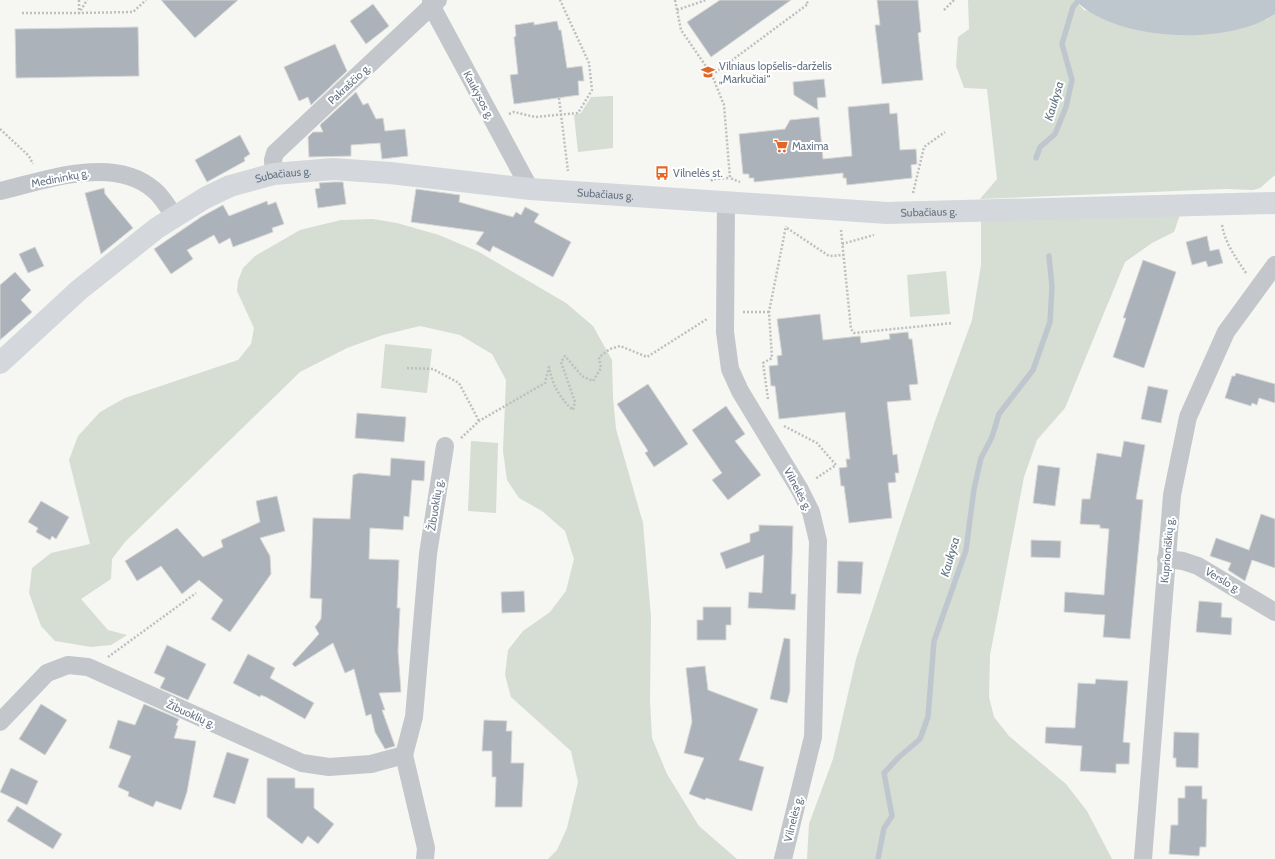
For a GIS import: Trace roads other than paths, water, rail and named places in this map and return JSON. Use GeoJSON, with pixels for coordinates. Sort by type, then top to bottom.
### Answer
{"type":"FeatureCollection","features":[{"type":"Feature","properties":{"kind":"street","name":"Kaukysos g."},"geometry":{"type":"LineString","coordinates":[[434,2],[493,122],[530,189]]}},
{"type":"Feature","properties":{"kind":"street","name":"Pakraščio g."},"geometry":{"type":"LineString","coordinates":[[274,174],[273,160],[275,153],[434,2]]}},
{"type":"Feature","properties":{"kind":"street","name":"Subačiaus g."},"geometry":{"type":"LineString","coordinates":[[0,363],[79,290],[139,242],[174,217],[205,198],[230,186],[274,174],[333,169],[390,173],[530,189],[838,211],[906,213],[1275,203]]}},
{"type":"Feature","properties":{"kind":"street","name":"Medininkų g."},"geometry":{"type":"LineString","coordinates":[[0,191],[93,171],[126,174],[155,190],[174,217]]}},
{"type":"Feature","properties":{"kind":"street","name":"Vilnelės g."},"geometry":{"type":"LineString","coordinates":[[736,203],[725,312],[725,332],[730,368],[740,391],[766,423],[811,512],[818,541],[813,737],[783,859]]}},
{"type":"Feature","properties":{"kind":"street","name":"Kuprioniškių g."},"geometry":{"type":"LineString","coordinates":[[1143,859],[1172,495],[1188,417],[1226,332],[1275,265]]}},
{"type":"Feature","properties":{"kind":"street","name":"Žibuoklių g."},"geometry":{"type":"LineString","coordinates":[[425,859],[426,848],[404,755],[414,717],[428,554],[445,446]]}},
{"type":"Feature","properties":{"kind":"street","name":"Verslo g."},"geometry":{"type":"LineString","coordinates":[[1166,559],[1183,561],[1198,566],[1275,612]]}},
{"type":"Feature","properties":{"kind":"street","name":"Žibuoklių g."},"geometry":{"type":"LineString","coordinates":[[0,722],[47,673],[68,665],[88,667],[302,762],[329,768],[371,764],[404,755]]}},
{"type":"Feature","properties":{"kind":"waterway","name":"Kaukysa"},"geometry":{"type":"LineString","coordinates":[[1036,158],[1040,147],[1055,134],[1066,107],[1072,80],[1062,44],[1073,7],[1079,0]]}},
{"type":"Feature","properties":{"kind":"waterway","name":"Kaukysa"},"geometry":{"type":"LineString","coordinates":[[878,859],[884,828],[892,816],[884,773],[898,758],[920,739],[928,717],[934,641],[966,550],[974,489],[981,458],[992,437],[999,414],[1033,370],[1050,322],[1052,287],[1049,256]]}},
{"type":"Feature","properties":{"kind":"place","name":"Vilniaus lopšelis-darželis „Markučiai“"},"geometry":{"type":"Point","coordinates":[708,72]}},
{"type":"Feature","properties":{"kind":"place","name":"Maxima"},"geometry":{"type":"Point","coordinates":[781,146]}},
{"type":"Feature","properties":{"kind":"place","name":"Vilnelės st."},"geometry":{"type":"Point","coordinates":[662,173]}}]}
